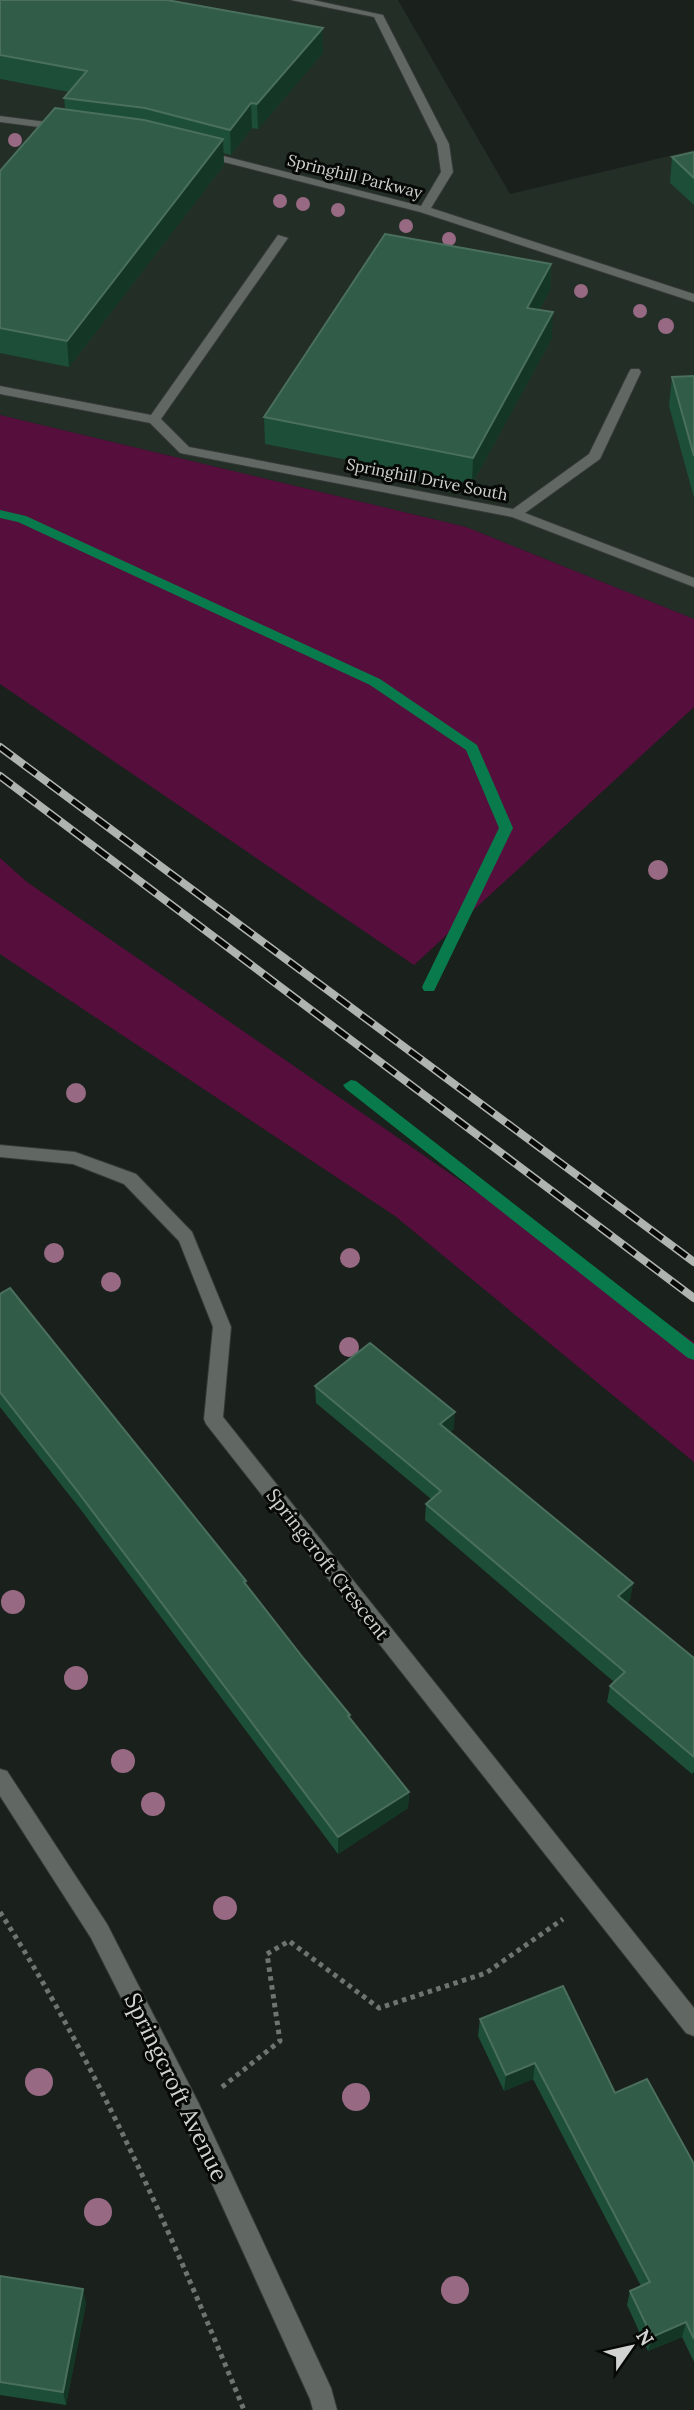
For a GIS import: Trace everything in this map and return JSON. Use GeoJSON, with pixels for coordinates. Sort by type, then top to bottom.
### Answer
{"type":"FeatureCollection","features":[{"type":"Feature","properties":{"kind":"street"},"geometry":{"type":"LineString","coordinates":[[296,0],[379,15],[443,144],[447,172],[424,210]]}},
{"type":"Feature","properties":{"kind":"street"},"geometry":{"type":"LineString","coordinates":[[0,119],[79,130]]}},
{"type":"Feature","properties":{"kind":"street","name":"Springhill Parkway"},"geometry":{"type":"LineString","coordinates":[[185,149],[424,210],[694,298]]}},
{"type":"Feature","properties":{"kind":"street"},"geometry":{"type":"LineString","coordinates":[[0,390],[154,420],[282,239]]}},
{"type":"Feature","properties":{"kind":"street"},"geometry":{"type":"LineString","coordinates":[[515,514],[595,456],[635,372]]}},
{"type":"Feature","properties":{"kind":"street","name":"Springhill Drive South"},"geometry":{"type":"LineString","coordinates":[[154,420],[185,450],[515,514],[694,583]]}},
{"type":"Feature","properties":{"kind":"street","name":"Springcroft Crescent"},"geometry":{"type":"LineString","coordinates":[[0,1151],[75,1158],[130,1179],[186,1237],[222,1327],[213,1419],[694,2025]]}},
{"type":"Feature","properties":{"kind":"street","name":"Springcroft Avenue"},"geometry":{"type":"LineString","coordinates":[[0,1778],[99,1931],[191,2112],[322,2397],[325,2410]]}},
{"type":"Feature","properties":{"kind":"path"},"geometry":{"type":"LineString","coordinates":[[191,2112],[280,2041],[267,1954],[289,1941],[379,2008],[486,1973],[592,1898]]}},
{"type":"Feature","properties":{"kind":"path"},"geometry":{"type":"LineString","coordinates":[[0,1912],[43,1979],[175,2242],[244,2410]]}},
{"type":"Feature","properties":{"kind":"shaded area"},"geometry":{"type":"Polygon","coordinates":[[[0,0],[398,0],[510,194],[694,150],[694,619],[466,527],[0,415],[0,0]]]}},
{"type":"Feature","properties":{"kind":"shaded area"},"geometry":{"type":"Polygon","coordinates":[[[0,415],[466,527],[694,619],[694,707],[414,965],[0,684],[0,415]]]}},
{"type":"Feature","properties":{"kind":"shaded area"},"geometry":{"type":"Polygon","coordinates":[[[0,858],[27,882],[694,1342],[694,1462],[395,1216],[0,954],[0,858]]]}},
{"type":"Feature","properties":{"kind":"building"},"geometry":{"type":"Polygon","coordinates":[[[0,0],[167,0],[323,28],[257,104],[251,103],[230,130],[145,108],[64,98],[87,71],[0,55],[0,0]]]}},
{"type":"Feature","properties":{"kind":"building"},"geometry":{"type":"Polygon","coordinates":[[[55,108],[144,120],[223,139],[67,341],[0,328],[0,171],[55,108]]]}},
{"type":"Feature","properties":{"kind":"building"},"geometry":{"type":"Polygon","coordinates":[[[694,152],[694,178],[672,157],[694,152]]]}},
{"type":"Feature","properties":{"kind":"building"},"geometry":{"type":"Polygon","coordinates":[[[385,234],[551,264],[527,308],[553,312],[473,458],[264,417],[385,234]]]}},
{"type":"Feature","properties":{"kind":"building"},"geometry":{"type":"Polygon","coordinates":[[[694,376],[694,456],[672,377],[694,376]]]}},
{"type":"Feature","properties":{"kind":"building"},"geometry":{"type":"Polygon","coordinates":[[[10,1288],[246,1581],[244,1582],[409,1792],[338,1837],[0,1392],[0,1294],[10,1288]]]}},
{"type":"Feature","properties":{"kind":"building"},"geometry":{"type":"Polygon","coordinates":[[[370,1343],[455,1412],[440,1424],[633,1583],[618,1596],[694,1658],[694,1757],[610,1686],[625,1672],[426,1504],[441,1491],[315,1386],[370,1343]]]}},
{"type":"Feature","properties":{"kind":"building"},"geometry":{"type":"Polygon","coordinates":[[[563,1986],[615,2093],[647,2079],[694,2164],[694,2339],[686,2322],[652,2337],[630,2291],[650,2282],[535,2063],[506,2075],[480,2019],[563,1986]]]}},
{"type":"Feature","properties":{"kind":"building"},"geometry":{"type":"Polygon","coordinates":[[[0,2276],[83,2289],[63,2392],[0,2382],[0,2276]]]}},
{"type":"Feature","properties":{"kind":"waterway"},"geometry":{"type":"LineString","coordinates":[[0,514],[22,519],[375,682],[472,748],[506,828],[429,987]]}},
{"type":"Feature","properties":{"kind":"waterway"},"geometry":{"type":"LineString","coordinates":[[351,1085],[694,1353]]}},
{"type":"Feature","properties":{"kind":"railway"},"geometry":{"type":"LineString","coordinates":[[0,747],[694,1262]]}},
{"type":"Feature","properties":{"kind":"railway"},"geometry":{"type":"LineString","coordinates":[[0,776],[694,1298]]}}]}
